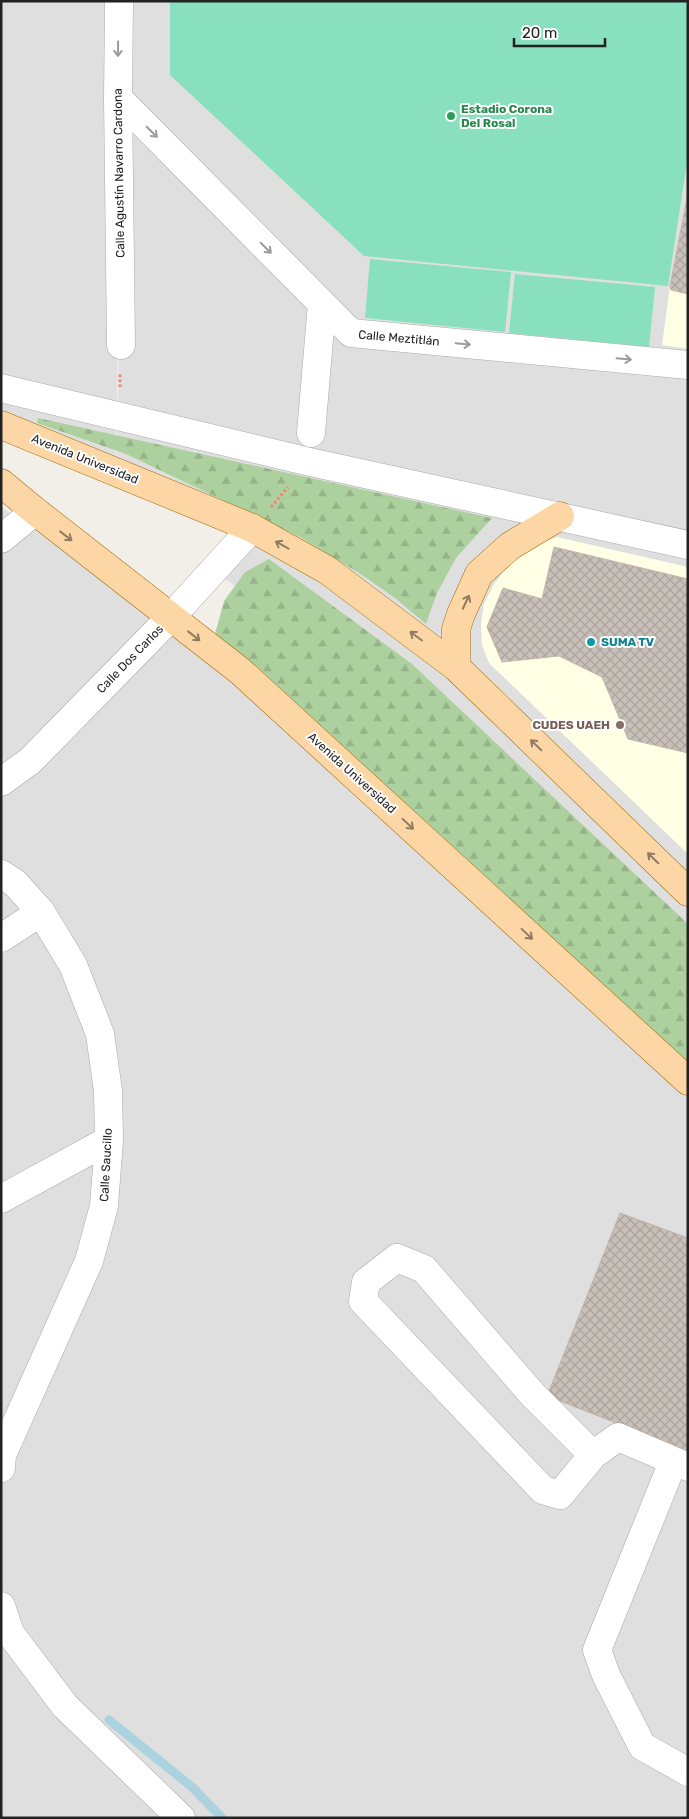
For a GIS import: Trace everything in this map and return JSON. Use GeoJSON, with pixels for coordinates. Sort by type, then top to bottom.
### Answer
{"type":"FeatureCollection","features":[{"type":"Feature","properties":{"kind":"main road","name":"Avenida Universidad"},"geometry":{"type":"LineString","coordinates":[[1,425],[252,528],[327,570],[456,667],[688,892]]}},
{"type":"Feature","properties":{"kind":"main road","name":"Avenida Universidad"},"geometry":{"type":"LineString","coordinates":[[1,483],[35,512],[247,678],[688,1081]]}},
{"type":"Feature","properties":{"kind":"main road"},"geometry":{"type":"LineString","coordinates":[[456,667],[456,629],[479,574],[510,546],[560,516]]}},
{"type":"Feature","properties":{"kind":"street","name":"Calle Agustín Navarro Cardona"},"geometry":{"type":"LineString","coordinates":[[119,1],[118,98],[121,345]]}},
{"type":"Feature","properties":{"kind":"street","name":"Calle Meztitlán"},"geometry":{"type":"LineString","coordinates":[[118,98],[351,333],[688,365]]}},
{"type":"Feature","properties":{"kind":"street"},"geometry":{"type":"LineString","coordinates":[[312,433],[322,304]]}},
{"type":"Feature","properties":{"kind":"street"},"geometry":{"type":"LineString","coordinates":[[1,388],[310,462],[688,545]]}},
{"type":"Feature","properties":{"kind":"street"},"geometry":{"type":"LineString","coordinates":[[1,539],[35,512]]}},
{"type":"Feature","properties":{"kind":"street","name":"Calle Dos Carlos"},"geometry":{"type":"LineString","coordinates":[[1,782],[30,761],[171,617],[252,528]]}},
{"type":"Feature","properties":{"kind":"street","name":"Calle Saucillo"},"geometry":{"type":"LineString","coordinates":[[1,874],[15,883],[41,912],[73,964],[100,1034],[108,1091],[109,1140],[104,1206],[89,1261],[2,1455],[1,1468]]}},
{"type":"Feature","properties":{"kind":"street"},"geometry":{"type":"LineString","coordinates":[[1,938],[41,912]]}},
{"type":"Feature","properties":{"kind":"street"},"geometry":{"type":"LineString","coordinates":[[1,1199],[109,1140]]}},
{"type":"Feature","properties":{"kind":"street"},"geometry":{"type":"LineString","coordinates":[[593,1455],[532,1394],[424,1269],[397,1258],[366,1282],[363,1301],[543,1490],[560,1494],[593,1455],[618,1437],[681,1464],[597,1650],[606,1674],[642,1746],[688,1772]]}},
{"type":"Feature","properties":{"kind":"street"},"geometry":{"type":"LineString","coordinates":[[1,1606],[10,1633],[66,1706],[181,1818]]}},
{"type":"Feature","properties":{"kind":"path"},"geometry":{"type":"LineString","coordinates":[[252,528],[310,462]]}},
{"type":"Feature","properties":{"kind":"shaded area"},"geometry":{"type":"Polygon","coordinates":[[[1,1],[123,1],[116,458],[1,416],[1,1]]]}},
{"type":"Feature","properties":{"kind":"shaded area"},"geometry":{"type":"Polygon","coordinates":[[[124,1],[688,1],[688,993],[262,605],[220,575],[253,539],[117,459],[124,1]]]}},
{"type":"Feature","properties":{"kind":"shaded area"},"geometry":{"type":"Polygon","coordinates":[[[688,193],[688,349],[662,345],[670,286],[688,193]]]}},
{"type":"Feature","properties":{"kind":"shaded area"},"geometry":{"type":"Polygon","coordinates":[[[1,507],[81,562],[235,676],[688,1090],[688,1818],[1,1818],[1,507]]]}},
{"type":"Feature","properties":{"kind":"shaded area","name":"CUDES UAEH"},"geometry":{"type":"Polygon","coordinates":[[[557,537],[688,567],[688,854],[489,663],[482,645],[481,624],[484,604],[494,584],[507,567],[525,553],[540,543],[557,537]]]}},
{"type":"Feature","properties":{"kind":"green space","name":"Estadio Corona Del Rosal"},"geometry":{"type":"Polygon","coordinates":[[[170,1],[688,1],[688,156],[668,286],[364,256],[170,75],[170,1]]]}},
{"type":"Feature","properties":{"kind":"green space"},"geometry":{"type":"Polygon","coordinates":[[[370,259],[511,272],[505,332],[365,318],[370,259]]]}},
{"type":"Feature","properties":{"kind":"green space"},"geometry":{"type":"Polygon","coordinates":[[[515,274],[655,287],[649,347],[509,333],[515,274]]]}},
{"type":"Feature","properties":{"kind":"green space"},"geometry":{"type":"Polygon","coordinates":[[[38,418],[492,518],[456,558],[437,593],[426,624],[395,598],[359,573],[300,537],[126,454],[37,423],[38,418]]]}},
{"type":"Feature","properties":{"kind":"green space"},"geometry":{"type":"Polygon","coordinates":[[[269,559],[412,664],[688,924],[688,1062],[215,634],[224,601],[245,572],[269,559]]]}},
{"type":"Feature","properties":{"kind":"building"},"geometry":{"type":"Polygon","coordinates":[[[688,193],[688,294],[671,290],[670,286],[688,193]]]}},
{"type":"Feature","properties":{"kind":"building","name":"SUMA TV"},"geometry":{"type":"Polygon","coordinates":[[[554,547],[688,579],[688,753],[628,739],[602,677],[559,656],[502,662],[487,627],[503,588],[542,599],[554,547]]]}},
{"type":"Feature","properties":{"kind":"building"},"geometry":{"type":"Polygon","coordinates":[[[620,1213],[688,1238],[688,1451],[547,1396],[620,1213]]]}},
{"type":"Feature","properties":{"kind":"waterway"},"geometry":{"type":"LineString","coordinates":[[109,1720],[192,1787],[222,1818]]}},
{"type":"Feature","properties":{"kind":"place","name":"Estadio Corona Del Rosal"},"geometry":{"type":"Point","coordinates":[451,116]}},
{"type":"Feature","properties":{"kind":"place","name":"SUMA TV"},"geometry":{"type":"Point","coordinates":[591,642]}},
{"type":"Feature","properties":{"kind":"place","name":"CUDES UAEH"},"geometry":{"type":"Point","coordinates":[620,725]}}]}
